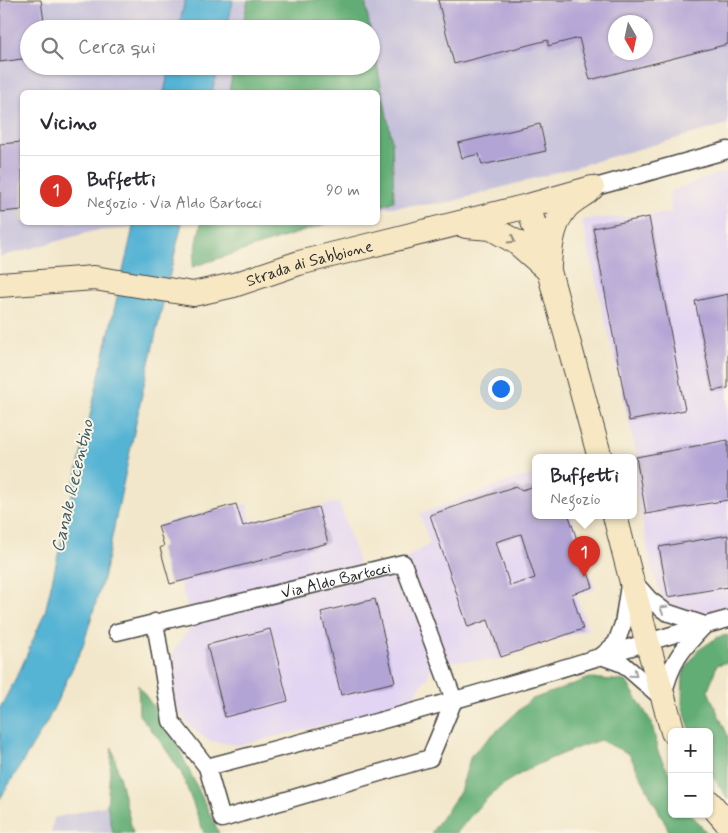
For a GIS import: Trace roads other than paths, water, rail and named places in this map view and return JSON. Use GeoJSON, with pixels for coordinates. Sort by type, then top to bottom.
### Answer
{"type":"FeatureCollection","features":[{"type":"Feature","properties":{"kind":"main road","name":"Strada di Sabbione"},"geometry":{"type":"LineString","coordinates":[[0,285],[94,278],[193,294],[234,285],[299,263],[528,206],[592,188]]}},
{"type":"Feature","properties":{"kind":"main road"},"geometry":{"type":"LineString","coordinates":[[549,272],[551,244],[565,208],[592,188]]}},
{"type":"Feature","properties":{"kind":"main road"},"geometry":{"type":"LineString","coordinates":[[528,206],[549,272],[599,454]]}},
{"type":"Feature","properties":{"kind":"main road"},"geometry":{"type":"LineString","coordinates":[[449,225],[491,228],[516,242],[549,272]]}},
{"type":"Feature","properties":{"kind":"main road"},"geometry":{"type":"LineString","coordinates":[[616,519],[646,641],[673,728]]}},
{"type":"Feature","properties":{"kind":"main road"},"geometry":{"type":"LineString","coordinates":[[713,807],[728,824]]}},
{"type":"Feature","properties":{"kind":"street","name":"Strada di Sabbione"},"geometry":{"type":"LineString","coordinates":[[592,188],[728,150]]}},
{"type":"Feature","properties":{"kind":"street","name":"Via Aldo Bartocci"},"geometry":{"type":"LineString","coordinates":[[117,632],[403,563],[454,700]]}},
{"type":"Feature","properties":{"kind":"street"},"geometry":{"type":"LineString","coordinates":[[630,578],[649,599],[666,612],[705,625]]}},
{"type":"Feature","properties":{"kind":"street"},"geometry":{"type":"LineString","coordinates":[[601,656],[616,643],[630,578]]}},
{"type":"Feature","properties":{"kind":"street"},"geometry":{"type":"LineString","coordinates":[[207,767],[371,724],[646,641],[728,619]]}},
{"type":"Feature","properties":{"kind":"street"},"geometry":{"type":"LineString","coordinates":[[156,622],[171,721],[207,767],[222,819],[430,758],[454,700]]}},
{"type":"Feature","properties":{"kind":"street"},"geometry":{"type":"LineString","coordinates":[[601,656],[623,664],[663,699],[667,680],[681,650],[705,625]]}},
{"type":"Feature","properties":{"kind":"water"},"geometry":{"type":"Polygon","coordinates":[[[185,0],[233,0],[229,20],[180,20],[185,0]]]}},
{"type":"Feature","properties":{"kind":"water"},"geometry":{"type":"Polygon","coordinates":[[[168,75],[216,75],[212,90],[164,90],[168,75]]]}},
{"type":"Feature","properties":{"kind":"water"},"geometry":{"type":"Polygon","coordinates":[[[134,225],[182,225],[145,380],[104,575],[83,646],[48,720],[0,799],[0,708],[21,668],[45,612],[134,225]]]}},
{"type":"Feature","properties":{"kind":"place","name":"Buffetti"},"geometry":{"type":"Point","coordinates":[584,577]}},
{"type":"Feature","properties":{"kind":"water label","name":"Canale Recentino"},"geometry":{"type":"Point","coordinates":[72,486]}}]}
